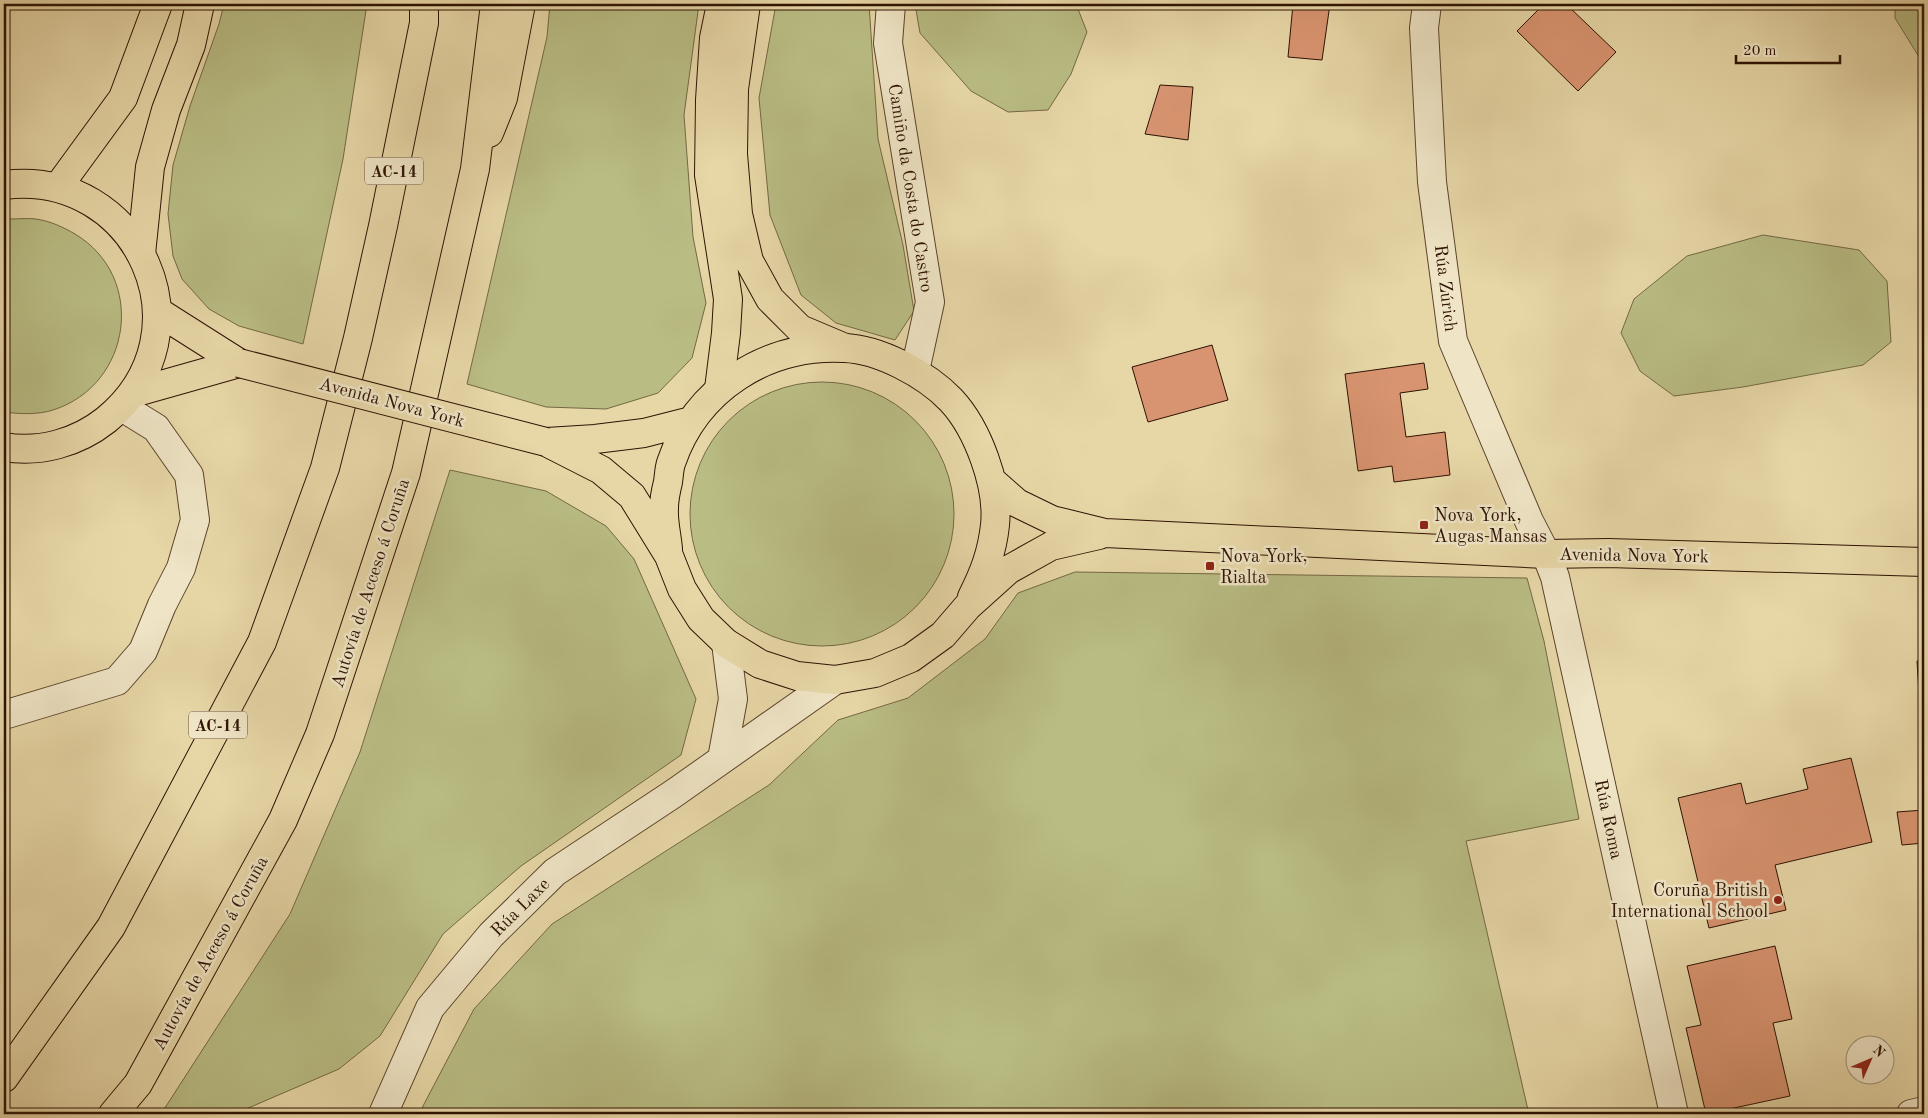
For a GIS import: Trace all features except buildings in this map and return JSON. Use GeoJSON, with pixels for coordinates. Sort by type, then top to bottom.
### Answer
{"type":"FeatureCollection","features":[{"type":"Feature","properties":{"kind":"main road"},"geometry":{"type":"LineString","coordinates":[[58,187],[123,98],[158,4]]}},
{"type":"Feature","properties":{"kind":"main road"},"geometry":{"type":"LineString","coordinates":[[141,254],[150,167],[166,110],[191,45],[200,4]]}},
{"type":"Feature","properties":{"kind":"main road","name":"AC-14"},"geometry":{"type":"LineString","coordinates":[[4,1078],[111,927],[262,642],[325,468],[337,422],[383,226],[424,23],[424,4]]}},
{"type":"Feature","properties":{"kind":"main road","name":"Autovía de Acceso á Coruña"},"geometry":{"type":"LineString","coordinates":[[113,1114],[138,1084],[283,820],[320,734],[406,473],[475,169],[495,4]]}},
{"type":"Feature","properties":{"kind":"main road"},"geometry":{"type":"LineString","coordinates":[[475,169],[503,98],[521,4]]}},
{"type":"Feature","properties":{"kind":"main road"},"geometry":{"type":"LineString","coordinates":[[719,389],[728,299],[709,165],[710,100],[714,38],[721,4]]}},
{"type":"Feature","properties":{"kind":"main road"},"geometry":{"type":"LineString","coordinates":[[746,4],[734,89],[733,154],[738,214],[749,261],[770,299],[800,329],[845,348],[881,355],[915,371],[951,400],[977,438],[992,481],[995,524],[987,566],[968,606]]}},
{"type":"Feature","properties":{"kind":"main road"},"geometry":{"type":"LineString","coordinates":[[4,185],[23,183],[58,187],[92,201],[120,224],[141,254],[153,282],[158,312],[155,340],[147,367],[128,400],[93,430],[58,446],[21,450],[4,447]]}},
{"type":"Feature","properties":{"kind":"main road","name":"Avenida Nova York"},"geometry":{"type":"LineString","coordinates":[[158,312],[239,363],[546,442]]}},
{"type":"Feature","properties":{"kind":"main road"},"geometry":{"type":"LineString","coordinates":[[669,556],[663,509],[670,464],[691,421],[719,389],[757,364],[800,350],[845,348]]}},
{"type":"Feature","properties":{"kind":"main road"},"geometry":{"type":"LineString","coordinates":[[128,400],[239,363]]}},
{"type":"Feature","properties":{"kind":"main road"},"geometry":{"type":"LineString","coordinates":[[546,442],[644,433],[691,421]]}},
{"type":"Feature","properties":{"kind":"main road"},"geometry":{"type":"LineString","coordinates":[[546,442],[601,470],[632,496],[669,556],[682,589],[701,619],[726,643],[760,664],[797,676],[835,680],[875,673],[911,658],[942,635],[968,606],[1008,570],[1051,546],[1105,533]]}},
{"type":"Feature","properties":{"kind":"main road"},"geometry":{"type":"LineString","coordinates":[[992,481],[1018,503],[1052,520],[1105,533]]}},
{"type":"Feature","properties":{"kind":"main road","name":"Avenida Nova York"},"geometry":{"type":"LineString","coordinates":[[1105,533],[1546,554],[1608,553],[1924,562]]}},
{"type":"Feature","properties":{"kind":"street","name":"Camiño da Costa do Castro"},"geometry":{"type":"LineString","coordinates":[[891,4],[888,43],[930,302],[915,371]]}},
{"type":"Feature","properties":{"kind":"street","name":"Rúa Zúrich"},"geometry":{"type":"LineString","coordinates":[[1427,4],[1424,28],[1432,182],[1453,341],[1529,521],[1546,554]]}},
{"type":"Feature","properties":{"kind":"street"},"geometry":{"type":"LineString","coordinates":[[4,715],[117,681],[143,651],[162,605],[181,568],[195,520],[189,475],[156,428],[128,400]]}},
{"type":"Feature","properties":{"kind":"street","name":"Rúa Roma"},"geometry":{"type":"LineString","coordinates":[[1546,554],[1556,577],[1674,1114]]}},
{"type":"Feature","properties":{"kind":"street"},"geometry":{"type":"LineString","coordinates":[[722,759],[733,699],[726,643]]}},
{"type":"Feature","properties":{"kind":"street","name":"Rúa Laxe"},"geometry":{"type":"LineString","coordinates":[[383,1114],[430,1008],[491,935],[555,872],[835,680]]}},
{"type":"Feature","properties":{"kind":"street"},"geometry":{"type":"LineString","coordinates":[[1911,1114],[1924,1111]]}},
{"type":"Feature","properties":{"kind":"green space"},"geometry":{"type":"Polygon","coordinates":[[[224,4],[367,4],[343,159],[303,344],[239,326],[209,309],[182,279],[173,256],[168,214],[173,165],[190,106],[219,24],[224,4]]]}},
{"type":"Feature","properties":{"kind":"green space"},"geometry":{"type":"Polygon","coordinates":[[[550,4],[699,4],[684,115],[693,237],[706,303],[692,358],[658,393],[606,409],[546,407],[467,384],[547,37],[550,4]]]}},
{"type":"Feature","properties":{"kind":"green space"},"geometry":{"type":"Polygon","coordinates":[[[776,4],[869,4],[878,139],[903,245],[914,311],[895,340],[836,323],[801,295],[770,215],[759,98],[776,4]]]}},
{"type":"Feature","properties":{"kind":"green space"},"geometry":{"type":"Polygon","coordinates":[[[915,4],[1076,4],[1087,32],[1071,74],[1048,110],[1008,112],[971,91],[920,33],[915,4]]]}},
{"type":"Feature","properties":{"kind":"green space"},"geometry":{"type":"Polygon","coordinates":[[[1895,4],[1924,4],[1924,65],[1895,18],[1895,4]]]}},
{"type":"Feature","properties":{"kind":"green space"},"geometry":{"type":"Polygon","coordinates":[[[10,219],[41,220],[75,234],[98,253],[113,276],[121,302],[121,329],[114,355],[100,378],[80,397],[53,410],[41,413],[22,414],[4,412],[4,221],[10,219]]]}},
{"type":"Feature","properties":{"kind":"green space"},"geometry":{"type":"Polygon","coordinates":[[[1763,235],[1859,250],[1887,281],[1891,342],[1863,365],[1743,387],[1674,396],[1640,371],[1621,333],[1634,299],[1687,256],[1763,235]]]}},
{"type":"Feature","properties":{"kind":"green space"},"geometry":{"type":"Polygon","coordinates":[[[822,382],[848,385],[872,392],[906,412],[924,430],[944,464],[951,488],[954,514],[951,540],[944,564],[924,598],[906,616],[872,636],[848,643],[822,646],[796,643],[772,636],[738,616],[720,598],[700,564],[693,540],[690,514],[693,488],[700,464],[720,430],[738,412],[772,392],[796,385],[822,382]]]}},
{"type":"Feature","properties":{"kind":"green space"},"geometry":{"type":"Polygon","coordinates":[[[450,470],[546,491],[606,526],[634,559],[696,699],[681,755],[521,866],[443,934],[380,1036],[339,1069],[238,1114],[161,1114],[290,914],[360,752],[450,470]]]}},
{"type":"Feature","properties":{"kind":"green space"},"geometry":{"type":"Polygon","coordinates":[[[1075,572],[1527,578],[1544,641],[1579,819],[1466,841],[1528,1110],[1523,1114],[421,1114],[423,1106],[474,1009],[552,924],[769,785],[838,720],[908,698],[985,639],[1018,593],[1075,572]]]}},
{"type":"Feature","properties":{"kind":"place","name":"Nova York, Augas Mansas"},"geometry":{"type":"Point","coordinates":[1424,525]}},
{"type":"Feature","properties":{"kind":"place","name":"Nova York, Rialta"},"geometry":{"type":"Point","coordinates":[1210,566]}},
{"type":"Feature","properties":{"kind":"place","name":"Coruña British International School"},"geometry":{"type":"Point","coordinates":[1778,900]}}]}
